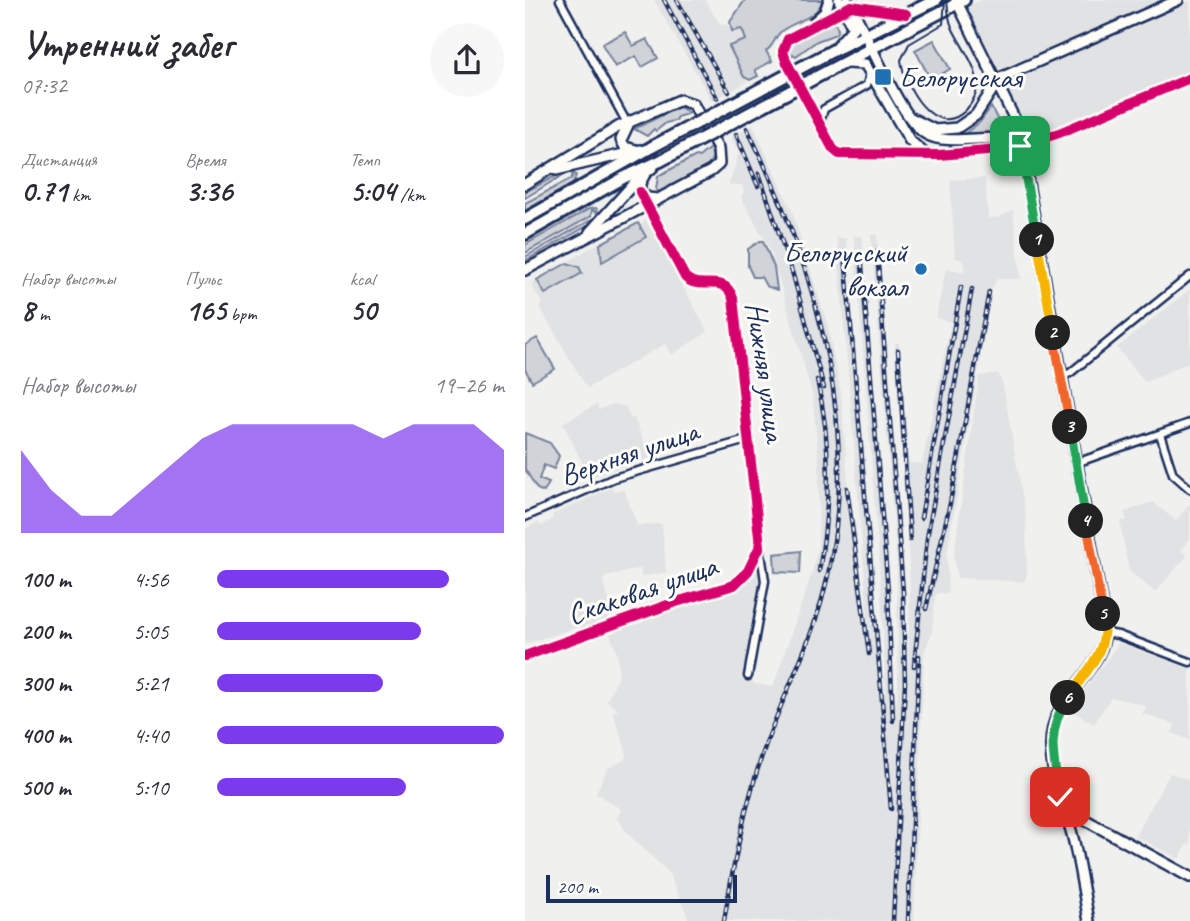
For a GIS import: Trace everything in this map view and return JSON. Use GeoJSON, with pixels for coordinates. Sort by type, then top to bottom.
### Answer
{"type":"FeatureCollection","features":[{"type":"Feature","properties":{"kind":"main road"},"geometry":{"type":"LineString","coordinates":[[525,219],[648,148],[867,33],[936,0]]}},
{"type":"Feature","properties":{"kind":"main road"},"geometry":{"type":"LineString","coordinates":[[525,234],[625,177],[660,161],[959,1]]}},
{"type":"Feature","properties":{"kind":"street"},"geometry":{"type":"LineString","coordinates":[[560,0],[628,125]]}},
{"type":"Feature","properties":{"kind":"street"},"geometry":{"type":"LineString","coordinates":[[808,27],[825,12],[829,0]]}},
{"type":"Feature","properties":{"kind":"street"},"geometry":{"type":"LineString","coordinates":[[839,0],[848,5],[906,14]]}},
{"type":"Feature","properties":{"kind":"street"},"geometry":{"type":"LineString","coordinates":[[911,118],[931,129],[950,130],[971,120],[996,81],[1178,0]]}},
{"type":"Feature","properties":{"kind":"street"},"geometry":{"type":"LineString","coordinates":[[959,1],[1018,127],[1106,633],[1103,648],[1061,707],[1053,728],[1053,756],[1089,921]]}},
{"type":"Feature","properties":{"kind":"street"},"geometry":{"type":"LineString","coordinates":[[848,5],[788,39],[783,53],[833,149],[839,154],[933,155],[1020,146],[1190,78]]}},
{"type":"Feature","properties":{"kind":"street"},"geometry":{"type":"LineString","coordinates":[[848,5],[867,33],[870,49],[920,130],[937,139],[1009,139],[1020,146]]}},
{"type":"Feature","properties":{"kind":"street"},"geometry":{"type":"LineString","coordinates":[[836,49],[853,28],[848,5]]}},
{"type":"Feature","properties":{"kind":"street"},"geometry":{"type":"LineString","coordinates":[[836,49],[853,46],[870,49]]}},
{"type":"Feature","properties":{"kind":"street"},"geometry":{"type":"LineString","coordinates":[[840,65],[858,61],[869,71],[912,144],[922,152],[933,155]]}},
{"type":"Feature","properties":{"kind":"street"},"geometry":{"type":"LineString","coordinates":[[820,123],[824,109],[867,85],[869,71]]}},
{"type":"Feature","properties":{"kind":"street"},"geometry":{"type":"LineString","coordinates":[[525,271],[714,169],[720,161],[719,151],[694,106],[686,100],[618,127],[535,179]]}},
{"type":"Feature","properties":{"kind":"street"},"geometry":{"type":"LineString","coordinates":[[628,125],[621,134],[623,144],[629,149],[648,148]]}},
{"type":"Feature","properties":{"kind":"street"},"geometry":{"type":"LineString","coordinates":[[525,184],[566,166],[648,148]]}},
{"type":"Feature","properties":{"kind":"street"},"geometry":{"type":"LineString","coordinates":[[580,240],[660,161]]}},
{"type":"Feature","properties":{"kind":"street"},"geometry":{"type":"LineString","coordinates":[[647,207],[640,192],[640,183],[649,170]]}},
{"type":"Feature","properties":{"kind":"street"},"geometry":{"type":"LineString","coordinates":[[640,192],[648,198],[657,199]]}},
{"type":"Feature","properties":{"kind":"street","name":"Нижняя улица"},"geometry":{"type":"LineString","coordinates":[[647,207],[675,264],[688,281],[694,284],[716,282],[725,285],[730,292],[750,439],[759,547],[765,581],[748,676]]}},
{"type":"Feature","properties":{"kind":"street"},"geometry":{"type":"LineString","coordinates":[[1061,377],[1070,373],[1190,276]]}},
{"type":"Feature","properties":{"kind":"street"},"geometry":{"type":"LineString","coordinates":[[1076,463],[1190,423]]}},
{"type":"Feature","properties":{"kind":"street"},"geometry":{"type":"LineString","coordinates":[[1160,434],[1173,474],[1190,489]]}},
{"type":"Feature","properties":{"kind":"street","name":"Верхняя улица"},"geometry":{"type":"LineString","coordinates":[[525,517],[614,478],[750,439]]}},
{"type":"Feature","properties":{"kind":"street","name":"Скаковая улица"},"geometry":{"type":"LineString","coordinates":[[525,656],[676,602],[734,585],[744,578],[759,547]]}},
{"type":"Feature","properties":{"kind":"street"},"geometry":{"type":"LineString","coordinates":[[1106,633],[1190,662]]}},
{"type":"Feature","properties":{"kind":"street"},"geometry":{"type":"LineString","coordinates":[[1066,817],[1078,816],[1190,877]]}},
{"type":"Feature","properties":{"kind":"shaded area"},"geometry":{"type":"Polygon","coordinates":[[[654,0],[705,0],[720,24],[730,26],[732,31],[742,29],[747,40],[729,47],[747,82],[712,101],[654,0]]]}},
{"type":"Feature","properties":{"kind":"shaded area"},"geometry":{"type":"Polygon","coordinates":[[[745,0],[822,0],[812,15],[780,32],[766,51],[772,61],[755,70],[758,76],[750,80],[744,77],[729,46],[746,40],[742,29],[732,31],[730,22],[745,0]]]}},
{"type":"Feature","properties":{"kind":"shaded area"},"geometry":{"type":"Polygon","coordinates":[[[981,0],[1166,0],[999,70],[995,68],[967,18],[970,5],[981,0]]]}},
{"type":"Feature","properties":{"kind":"shaded area"},"geometry":{"type":"Polygon","coordinates":[[[1190,1],[1190,71],[1035,136],[1028,133],[1005,88],[1007,81],[1190,1]]]}},
{"type":"Feature","properties":{"kind":"shaded area"},"geometry":{"type":"Polygon","coordinates":[[[833,19],[838,29],[836,34],[817,41],[796,56],[793,54],[790,59],[787,51],[794,40],[833,19]]]}},
{"type":"Feature","properties":{"kind":"shaded area"},"geometry":{"type":"Polygon","coordinates":[[[625,32],[633,46],[647,39],[658,58],[642,67],[636,56],[615,67],[602,44],[625,32]]]}},
{"type":"Feature","properties":{"kind":"shaded area"},"geometry":{"type":"Polygon","coordinates":[[[934,40],[950,69],[931,80],[915,50],[934,40]]]}},
{"type":"Feature","properties":{"kind":"shaded area"},"geometry":{"type":"Polygon","coordinates":[[[679,107],[690,113],[677,117],[677,120],[666,123],[656,131],[654,129],[647,136],[634,129],[679,107]]]}},
{"type":"Feature","properties":{"kind":"shaded area"},"geometry":{"type":"Polygon","coordinates":[[[991,107],[1005,134],[963,135],[980,122],[991,107]]]}},
{"type":"Feature","properties":{"kind":"shaded area"},"geometry":{"type":"Polygon","coordinates":[[[753,125],[791,208],[827,323],[841,393],[851,523],[872,666],[837,238],[846,238],[884,694],[879,557],[854,236],[862,236],[896,708],[897,565],[871,235],[877,235],[888,359],[905,592],[907,702],[910,592],[906,485],[895,343],[899,343],[909,463],[922,464],[951,322],[936,318],[946,268],[964,272],[965,266],[964,261],[955,257],[950,180],[985,178],[988,218],[1000,217],[1013,210],[1021,279],[997,279],[992,289],[947,553],[948,593],[938,593],[935,596],[932,632],[924,653],[914,921],[690,921],[668,872],[628,834],[617,818],[621,809],[596,793],[607,769],[624,760],[627,754],[613,712],[618,710],[607,701],[619,673],[617,653],[609,632],[646,616],[735,588],[747,579],[754,569],[768,576],[750,677],[754,684],[773,687],[818,548],[819,463],[812,393],[771,251],[741,197],[744,191],[742,185],[729,185],[739,153],[731,137],[753,125]]]}},
{"type":"Feature","properties":{"kind":"shaded area"},"geometry":{"type":"Polygon","coordinates":[[[710,148],[713,157],[708,166],[659,192],[656,190],[658,176],[696,156],[699,157],[710,148]]]}},
{"type":"Feature","properties":{"kind":"shaded area"},"geometry":{"type":"Polygon","coordinates":[[[569,169],[576,175],[573,184],[525,211],[525,203],[571,179],[573,175],[568,172],[525,198],[525,192],[569,169]]]}},
{"type":"Feature","properties":{"kind":"shaded area"},"geometry":{"type":"Polygon","coordinates":[[[596,208],[600,214],[596,221],[525,261],[525,257],[596,217],[597,212],[592,210],[591,216],[525,253],[525,245],[589,209],[596,208]]]}},
{"type":"Feature","properties":{"kind":"shaded area"},"geometry":{"type":"Polygon","coordinates":[[[646,219],[708,332],[671,355],[665,344],[587,388],[539,306],[543,304],[531,284],[597,244],[638,223],[642,225],[646,219]]]}},
{"type":"Feature","properties":{"kind":"shaded area"},"geometry":{"type":"Polygon","coordinates":[[[638,223],[646,237],[602,262],[600,244],[638,223]]]}},
{"type":"Feature","properties":{"kind":"shaded area"},"geometry":{"type":"Polygon","coordinates":[[[763,241],[774,267],[777,290],[766,286],[761,277],[753,277],[748,266],[748,249],[763,241]]]}},
{"type":"Feature","properties":{"kind":"shaded area"},"geometry":{"type":"Polygon","coordinates":[[[567,263],[579,267],[582,273],[545,294],[537,280],[567,263]]]}},
{"type":"Feature","properties":{"kind":"shaded area"},"geometry":{"type":"Polygon","coordinates":[[[1190,289],[1190,362],[1145,382],[1117,348],[1190,289]]]}},
{"type":"Feature","properties":{"kind":"shaded area"},"geometry":{"type":"Polygon","coordinates":[[[537,338],[555,369],[532,382],[525,369],[525,345],[537,338]]]}},
{"type":"Feature","properties":{"kind":"shaded area"},"geometry":{"type":"Polygon","coordinates":[[[998,373],[1003,385],[1026,518],[1027,574],[1024,582],[957,578],[954,555],[979,376],[998,373]]]}},
{"type":"Feature","properties":{"kind":"shaded area"},"geometry":{"type":"Polygon","coordinates":[[[597,404],[599,410],[613,404],[625,406],[631,419],[634,418],[651,458],[589,477],[563,423],[597,404]]]}},
{"type":"Feature","properties":{"kind":"shaded area"},"geometry":{"type":"Polygon","coordinates":[[[525,433],[550,443],[559,456],[554,469],[544,465],[539,479],[549,483],[544,492],[537,489],[525,469],[525,433]]]}},
{"type":"Feature","properties":{"kind":"shaded area"},"geometry":{"type":"Polygon","coordinates":[[[613,487],[614,492],[624,490],[637,525],[662,524],[666,572],[641,577],[641,568],[606,577],[603,581],[615,620],[582,633],[580,626],[525,644],[525,529],[538,522],[540,526],[545,524],[553,519],[552,515],[613,487]]]}},
{"type":"Feature","properties":{"kind":"shaded area"},"geometry":{"type":"Polygon","coordinates":[[[1153,502],[1176,521],[1190,503],[1190,538],[1181,550],[1187,556],[1155,592],[1129,571],[1120,522],[1127,520],[1124,512],[1153,502]]]}},
{"type":"Feature","properties":{"kind":"shaded area"},"geometry":{"type":"Polygon","coordinates":[[[801,551],[800,573],[775,572],[774,554],[801,551]]]}},
{"type":"Feature","properties":{"kind":"shaded area"},"geometry":{"type":"Polygon","coordinates":[[[1119,643],[1190,669],[1190,740],[1172,733],[1175,725],[1142,713],[1146,708],[1144,705],[1111,697],[1094,724],[1070,710],[1119,643]]]}},
{"type":"Feature","properties":{"kind":"shaded area"},"geometry":{"type":"Polygon","coordinates":[[[1170,773],[1190,780],[1190,846],[1187,844],[1179,859],[1135,836],[1170,773]]]}},
{"type":"Feature","properties":{"kind":"tram line"},"geometry":{"type":"LineString","coordinates":[[945,0],[943,24],[909,44],[901,60],[903,71],[915,95],[933,115],[943,119],[954,118],[966,110],[974,99],[977,86],[972,63],[951,24],[947,0]]}},
{"type":"Feature","properties":{"kind":"railway"},"geometry":{"type":"LineString","coordinates":[[664,0],[717,98]]}},
{"type":"Feature","properties":{"kind":"railway"},"geometry":{"type":"LineString","coordinates":[[677,0],[729,92]]}},
{"type":"Feature","properties":{"kind":"railway"},"geometry":{"type":"LineString","coordinates":[[724,921],[741,830],[753,785],[821,603],[834,542],[839,481],[837,420],[828,360],[814,300],[773,184],[747,128]]}},
{"type":"Feature","properties":{"kind":"railway"},"geometry":{"type":"LineString","coordinates":[[736,134],[758,186]]}},
{"type":"Feature","properties":{"kind":"railway"},"geometry":{"type":"LineString","coordinates":[[759,173],[793,275],[824,388]]}},
{"type":"Feature","properties":{"kind":"railway"},"geometry":{"type":"LineString","coordinates":[[877,251],[903,592],[905,683],[893,921]]}},
{"type":"Feature","properties":{"kind":"railway"},"geometry":{"type":"LineString","coordinates":[[861,253],[888,591],[893,721]]}},
{"type":"Feature","properties":{"kind":"railway"},"geometry":{"type":"LineString","coordinates":[[845,254],[891,809]]}},
{"type":"Feature","properties":{"kind":"railway"},"geometry":{"type":"LineString","coordinates":[[921,518],[961,287]]}},
{"type":"Feature","properties":{"kind":"railway"},"geometry":{"type":"LineString","coordinates":[[914,666],[927,538],[972,289]]}},
{"type":"Feature","properties":{"kind":"railway"},"geometry":{"type":"LineString","coordinates":[[926,609],[950,503],[989,292]]}},
{"type":"Feature","properties":{"kind":"railway"},"geometry":{"type":"LineString","coordinates":[[898,350],[910,540]]}},
{"type":"Feature","properties":{"kind":"railway"},"geometry":{"type":"LineString","coordinates":[[817,380],[825,427],[828,476],[819,571]]}},
{"type":"Feature","properties":{"kind":"railway"},"geometry":{"type":"LineString","coordinates":[[847,488],[869,654]]}},
{"type":"Feature","properties":{"kind":"railway"},"geometry":{"type":"LineString","coordinates":[[908,921],[919,656]]}},
{"type":"Feature","properties":{"kind":"cycle path"},"geometry":{"type":"LineString","coordinates":[[906,14],[851,6],[788,39],[783,51],[786,61],[833,149],[839,154],[939,155],[1011,149],[1059,133],[1190,78]]}},
{"type":"Feature","properties":{"kind":"cycle path"},"geometry":{"type":"LineString","coordinates":[[525,656],[676,602],[734,585],[748,571],[760,546],[733,298],[723,286],[697,283],[685,277],[640,192]]}},
{"type":"Feature","properties":{"kind":"place","name":"Белорусская"},"geometry":{"type":"Point","coordinates":[883,77]}},
{"type":"Feature","properties":{"kind":"place","name":"Белорусский вокзал"},"geometry":{"type":"Point","coordinates":[921,269]}},
{"type":"Feature","properties":{"kind":"route"},"geometry":{"type":"LineString","coordinates":[[1020,146],[1106,633],[1103,648],[1061,707],[1055,721],[1052,744],[1060,797]]}}]}
